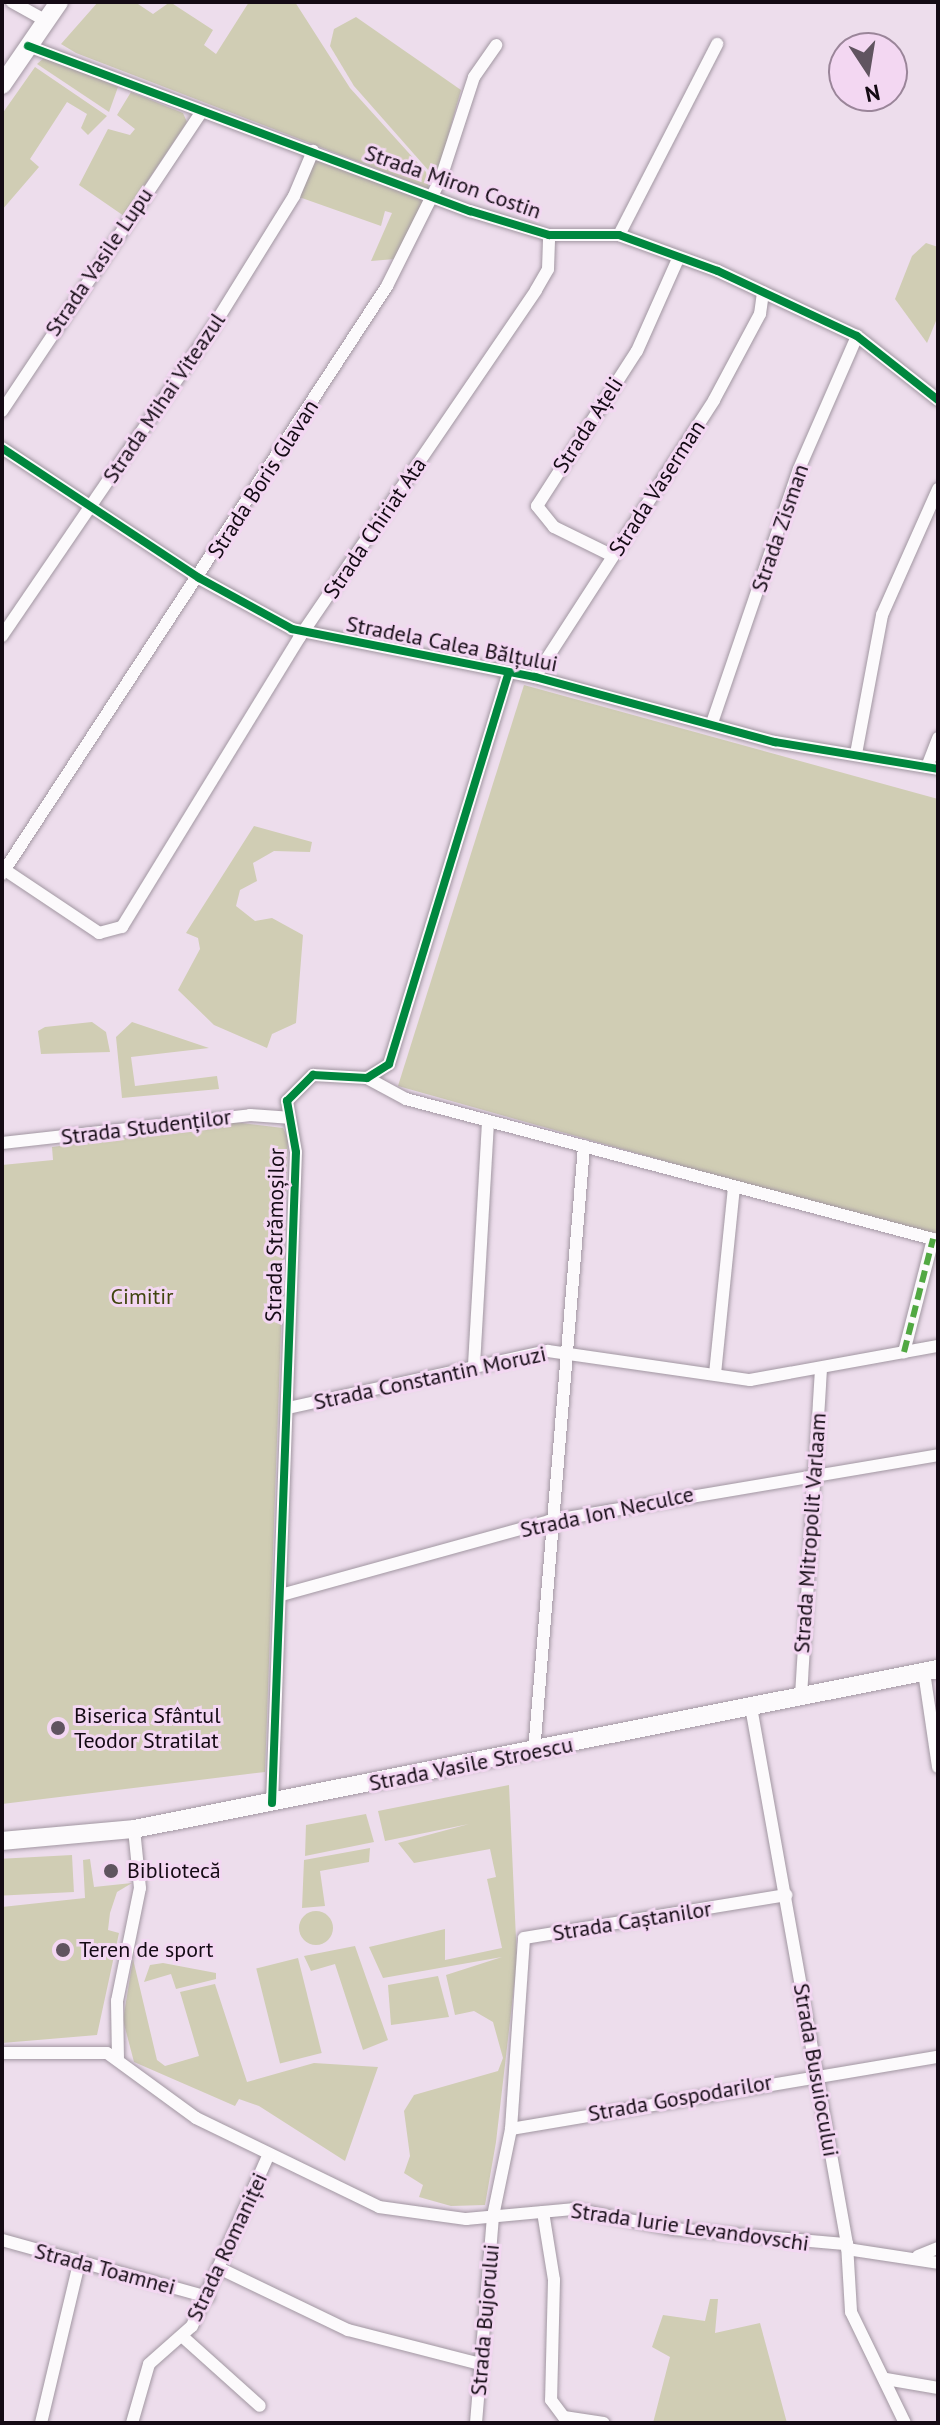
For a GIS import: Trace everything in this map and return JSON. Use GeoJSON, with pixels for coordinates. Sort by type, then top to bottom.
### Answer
{"type":"FeatureCollection","features":[{"type":"Feature","properties":{"kind":"main road"},"geometry":{"type":"LineString","coordinates":[[2,85],[59,2]]}},
{"type":"Feature","properties":{"kind":"main road","name":"Strada Vasile Stroescu"},"geometry":{"type":"LineString","coordinates":[[2,1841],[134,1829],[931,1671]]}},
{"type":"Feature","properties":{"kind":"street"},"geometry":{"type":"LineString","coordinates":[[12,2],[46,21]]}},
{"type":"Feature","properties":{"kind":"street"},"geometry":{"type":"LineString","coordinates":[[619,235],[717,44]]}},
{"type":"Feature","properties":{"kind":"street","name":"Strada Boris Glavan"},"geometry":{"type":"LineString","coordinates":[[3,870],[199,578],[387,286],[432,195],[458,114],[496,45]]}},
{"type":"Feature","properties":{"kind":"street","name":"Strada Miron Costin"},"geometry":{"type":"LineString","coordinates":[[28,46],[200,114],[549,235],[619,235],[763,292],[857,336],[938,400]]}},
{"type":"Feature","properties":{"kind":"street","name":"Strada Vasile Lupu"},"geometry":{"type":"LineString","coordinates":[[2,411],[200,114]]}},
{"type":"Feature","properties":{"kind":"street","name":"Strada Mihai Viteazul"},"geometry":{"type":"LineString","coordinates":[[2,636],[211,330],[294,196],[313,151]]}},
{"type":"Feature","properties":{"kind":"street","name":"Strada Chiriat Ata"},"geometry":{"type":"LineString","coordinates":[[3,870],[108,935],[122,927],[307,633],[536,290],[548,269],[549,235]]}},
{"type":"Feature","properties":{"kind":"street","name":"Strada Ațeli"},"geometry":{"type":"LineString","coordinates":[[613,556],[554,527],[537,506],[637,351],[678,259]]}},
{"type":"Feature","properties":{"kind":"street","name":"Strada Vaserman"},"geometry":{"type":"LineString","coordinates":[[535,677],[714,400],[760,314],[763,292]]}},
{"type":"Feature","properties":{"kind":"street","name":"Strada Zisman"},"geometry":{"type":"LineString","coordinates":[[712,723],[799,469],[857,336]]}},
{"type":"Feature","properties":{"kind":"street","name":"Stradela Calea Bălțului"},"geometry":{"type":"LineString","coordinates":[[2,448],[199,578],[307,633],[535,677],[712,723],[932,768]]}},
{"type":"Feature","properties":{"kind":"street"},"geometry":{"type":"LineString","coordinates":[[856,754],[882,615],[938,489]]}},
{"type":"Feature","properties":{"kind":"street"},"geometry":{"type":"LineString","coordinates":[[508,674],[397,1045],[389,1064],[367,1078],[406,1099],[933,1239],[904,1352]]}},
{"type":"Feature","properties":{"kind":"street"},"geometry":{"type":"LineString","coordinates":[[932,768],[938,738]]}},
{"type":"Feature","properties":{"kind":"street","name":"Strada Strămoșilor"},"geometry":{"type":"LineString","coordinates":[[272,1803],[296,1152],[287,1101],[303,1080],[324,1072],[367,1078]]}},
{"type":"Feature","properties":{"kind":"street","name":"Strada Studenților"},"geometry":{"type":"LineString","coordinates":[[2,1143],[250,1115],[289,1118]]}},
{"type":"Feature","properties":{"kind":"street"},"geometry":{"type":"LineString","coordinates":[[474,1365],[488,1121]]}},
{"type":"Feature","properties":{"kind":"street"},"geometry":{"type":"LineString","coordinates":[[534,1752],[549,1521],[569,1352],[584,1146]]}},
{"type":"Feature","properties":{"kind":"street"},"geometry":{"type":"LineString","coordinates":[[715,1374],[734,1188]]}},
{"type":"Feature","properties":{"kind":"street","name":"Strada Constantin Moruzi"},"geometry":{"type":"LineString","coordinates":[[288,1408],[474,1365],[569,1352],[750,1380],[938,1346]]}},
{"type":"Feature","properties":{"kind":"street","name":"Strada Mitropolit Varlaam"},"geometry":{"type":"LineString","coordinates":[[801,1696],[821,1369]]}},
{"type":"Feature","properties":{"kind":"street","name":"Strada Ion Neculce"},"geometry":{"type":"LineString","coordinates":[[281,1595],[549,1521],[938,1455]]}},
{"type":"Feature","properties":{"kind":"street"},"geometry":{"type":"LineString","coordinates":[[931,1671],[938,1767]]}},
{"type":"Feature","properties":{"kind":"street","name":"Strada Busuiocului"},"geometry":{"type":"LineString","coordinates":[[751,1707],[847,2246],[851,2312],[905,2423]]}},
{"type":"Feature","properties":{"kind":"street"},"geometry":{"type":"LineString","coordinates":[[118,2059],[117,2001],[140,1888],[134,1829]]}},
{"type":"Feature","properties":{"kind":"street","name":"Strada Caștanilor"},"geometry":{"type":"LineString","coordinates":[[511,2129],[524,1938],[786,1895]]}},
{"type":"Feature","properties":{"kind":"street","name":"Strada Iurie Levandovschi"},"geometry":{"type":"LineString","coordinates":[[2,2053],[95,2050],[118,2059],[184,2109],[268,2156],[379,2207],[437,2217],[573,2209],[674,2229],[847,2246],[918,2256],[938,2263]]}},
{"type":"Feature","properties":{"kind":"street","name":"Strada Gospodarilor"},"geometry":{"type":"LineString","coordinates":[[511,2129],[815,2074],[938,2057]]}},
{"type":"Feature","properties":{"kind":"street"},"geometry":{"type":"LineString","coordinates":[[493,2216],[511,2129]]}},
{"type":"Feature","properties":{"kind":"street","name":"Strada Romaniței"},"geometry":{"type":"LineString","coordinates":[[132,2423],[149,2364],[183,2337],[208,2297],[268,2156]]}},
{"type":"Feature","properties":{"kind":"street"},"geometry":{"type":"LineString","coordinates":[[543,2212],[554,2266],[551,2400],[564,2417],[604,2423]]}},
{"type":"Feature","properties":{"kind":"street","name":"Strada Bujorului"},"geometry":{"type":"LineString","coordinates":[[476,2423],[493,2216]]}},
{"type":"Feature","properties":{"kind":"street","name":"Strada Toamnei"},"geometry":{"type":"LineString","coordinates":[[2,2240],[208,2297]]}},
{"type":"Feature","properties":{"kind":"street"},"geometry":{"type":"LineString","coordinates":[[918,2256],[938,2248]]}},
{"type":"Feature","properties":{"kind":"street"},"geometry":{"type":"LineString","coordinates":[[41,2423],[79,2263]]}},
{"type":"Feature","properties":{"kind":"street"},"geometry":{"type":"LineString","coordinates":[[221,2269],[348,2330],[480,2364]]}},
{"type":"Feature","properties":{"kind":"street","name":"Strada Romaniței"},"geometry":{"type":"LineString","coordinates":[[183,2337],[260,2406]]}},
{"type":"Feature","properties":{"kind":"street"},"geometry":{"type":"LineString","coordinates":[[886,2379],[938,2388]]}},
{"type":"Feature","properties":{"kind":"green space"},"geometry":{"type":"Polygon","coordinates":[[[98,2],[135,2],[153,14],[170,2],[213,30],[204,45],[216,54],[249,2],[295,2],[350,88],[426,172],[429,189],[76,53],[61,44],[98,2]]]}},
{"type":"Feature","properties":{"kind":"green space"},"geometry":{"type":"Polygon","coordinates":[[[356,17],[461,90],[436,179],[354,86],[330,46],[334,29],[356,17]]]}},
{"type":"Feature","properties":{"kind":"green space"},"geometry":{"type":"Polygon","coordinates":[[[46,56],[118,87],[109,112],[37,64],[46,56]]]}},
{"type":"Feature","properties":{"kind":"green space"},"geometry":{"type":"Polygon","coordinates":[[[35,67],[107,116],[88,135],[81,128],[87,114],[67,102],[30,159],[39,167],[2,210],[2,114],[35,67]]]}},
{"type":"Feature","properties":{"kind":"green space"},"geometry":{"type":"Polygon","coordinates":[[[131,92],[183,113],[187,122],[124,216],[79,185],[108,129],[130,135],[135,129],[117,115],[131,92]]]}},
{"type":"Feature","properties":{"kind":"green space"},"geometry":{"type":"Polygon","coordinates":[[[316,159],[425,201],[395,259],[371,261],[392,213],[385,211],[381,226],[299,197],[316,159]]]}},
{"type":"Feature","properties":{"kind":"green space"},"geometry":{"type":"Polygon","coordinates":[[[926,243],[938,247],[938,316],[927,343],[895,299],[912,256],[926,243]]]}},
{"type":"Feature","properties":{"kind":"green space"},"geometry":{"type":"Polygon","coordinates":[[[524,685],[938,799],[938,1238],[398,1086],[524,685]]]}},
{"type":"Feature","properties":{"kind":"green space"},"geometry":{"type":"Polygon","coordinates":[[[254,826],[312,842],[310,852],[274,851],[253,863],[257,881],[240,890],[236,906],[255,921],[272,918],[303,935],[296,1023],[272,1034],[267,1048],[214,1025],[178,990],[200,949],[198,938],[186,933],[254,826]]]}},
{"type":"Feature","properties":{"kind":"green space"},"geometry":{"type":"Polygon","coordinates":[[[92,1022],[106,1032],[110,1052],[41,1054],[38,1031],[45,1027],[92,1022]]]}},
{"type":"Feature","properties":{"kind":"green space"},"geometry":{"type":"Polygon","coordinates":[[[132,1022],[209,1048],[131,1057],[135,1086],[217,1076],[219,1089],[122,1098],[116,1037],[132,1022]]]}},
{"type":"Feature","properties":{"kind":"green space","name":"Cimitir"},"geometry":{"type":"Polygon","coordinates":[[[234,1122],[283,1128],[288,1138],[265,1772],[2,1804],[2,1165],[53,1160],[52,1147],[234,1122]]]}},
{"type":"Feature","properties":{"kind":"green space"},"geometry":{"type":"Polygon","coordinates":[[[509,1785],[517,1961],[496,2142],[485,2205],[451,2206],[419,2197],[423,2185],[404,2173],[410,2156],[404,2111],[414,2095],[498,2071],[503,2058],[493,2022],[474,2011],[455,2015],[446,1975],[502,1957],[383,1978],[369,1947],[445,1929],[445,1960],[502,1948],[487,1879],[496,1877],[490,1849],[414,1863],[398,1843],[469,1824],[385,1841],[378,1811],[509,1785]]]}},
{"type":"Feature","properties":{"kind":"green space"},"geometry":{"type":"Polygon","coordinates":[[[366,1814],[374,1842],[305,1856],[306,1825],[366,1814]]]}},
{"type":"Feature","properties":{"kind":"green space"},"geometry":{"type":"Polygon","coordinates":[[[370,1848],[369,1862],[320,1871],[325,1906],[302,1908],[304,1860],[370,1848]]]}},
{"type":"Feature","properties":{"kind":"green space"},"geometry":{"type":"Polygon","coordinates":[[[72,1855],[74,1892],[4,1896],[2,1859],[72,1855]]]}},
{"type":"Feature","properties":{"kind":"green space"},"geometry":{"type":"Polygon","coordinates":[[[90,1859],[94,1887],[132,1883],[117,1892],[110,1913],[108,1930],[119,1933],[97,2035],[2,2043],[2,1907],[85,1898],[83,1860],[90,1859]]]}},
{"type":"Feature","properties":{"kind":"green space"},"geometry":{"type":"Polygon","coordinates":[[[316,1911],[328,1916],[333,1928],[328,1940],[316,1945],[304,1940],[299,1928],[304,1916],[316,1911]]]}},
{"type":"Feature","properties":{"kind":"green space"},"geometry":{"type":"Polygon","coordinates":[[[355,1946],[388,2040],[363,2050],[335,1964],[311,1971],[304,1956],[355,1946]]]}},
{"type":"Feature","properties":{"kind":"green space"},"geometry":{"type":"Polygon","coordinates":[[[298,1958],[322,2053],[280,2063],[256,1968],[298,1958]]]}},
{"type":"Feature","properties":{"kind":"green space"},"geometry":{"type":"Polygon","coordinates":[[[133,1959],[157,2060],[165,2066],[199,2056],[180,1992],[215,1984],[247,2082],[314,2063],[378,2067],[345,2161],[259,2106],[239,2099],[235,2106],[134,2062],[123,2020],[133,1959]]]}},
{"type":"Feature","properties":{"kind":"green space"},"geometry":{"type":"Polygon","coordinates":[[[163,1963],[216,1973],[216,1979],[176,1989],[171,1974],[144,1982],[150,1965],[163,1963]]]}},
{"type":"Feature","properties":{"kind":"green space"},"geometry":{"type":"Polygon","coordinates":[[[438,1976],[449,2017],[391,2025],[388,1985],[438,1976]]]}},
{"type":"Feature","properties":{"kind":"green space"},"geometry":{"type":"Polygon","coordinates":[[[710,2299],[718,2299],[715,2333],[760,2323],[787,2423],[653,2423],[670,2357],[652,2347],[663,2315],[705,2321],[710,2299]]]}},
{"type":"Feature","properties":{"kind":"marked path"},"geometry":{"type":"LineString","coordinates":[[904,1352],[933,1239]]}},
{"type":"Feature","properties":{"kind":"cycle path"},"geometry":{"type":"LineString","coordinates":[[28,46],[470,211],[549,235],[619,235],[718,271],[857,336],[938,400]]}},
{"type":"Feature","properties":{"kind":"cycle path"},"geometry":{"type":"LineString","coordinates":[[2,448],[199,578],[292,629],[535,677],[775,742],[938,769]]}},
{"type":"Feature","properties":{"kind":"cycle path"},"geometry":{"type":"LineString","coordinates":[[272,1803],[296,1152],[287,1101],[313,1075],[367,1078],[389,1064],[508,674]]}},
{"type":"Feature","properties":{"kind":"place","name":"Biserica Sfântul Teodor Stratilat"},"geometry":{"type":"Point","coordinates":[58,1728]}},
{"type":"Feature","properties":{"kind":"place","name":"Bibliotecă"},"geometry":{"type":"Point","coordinates":[111,1871]}},
{"type":"Feature","properties":{"kind":"place","name":"Teren de sport"},"geometry":{"type":"Point","coordinates":[63,1950]}}]}
